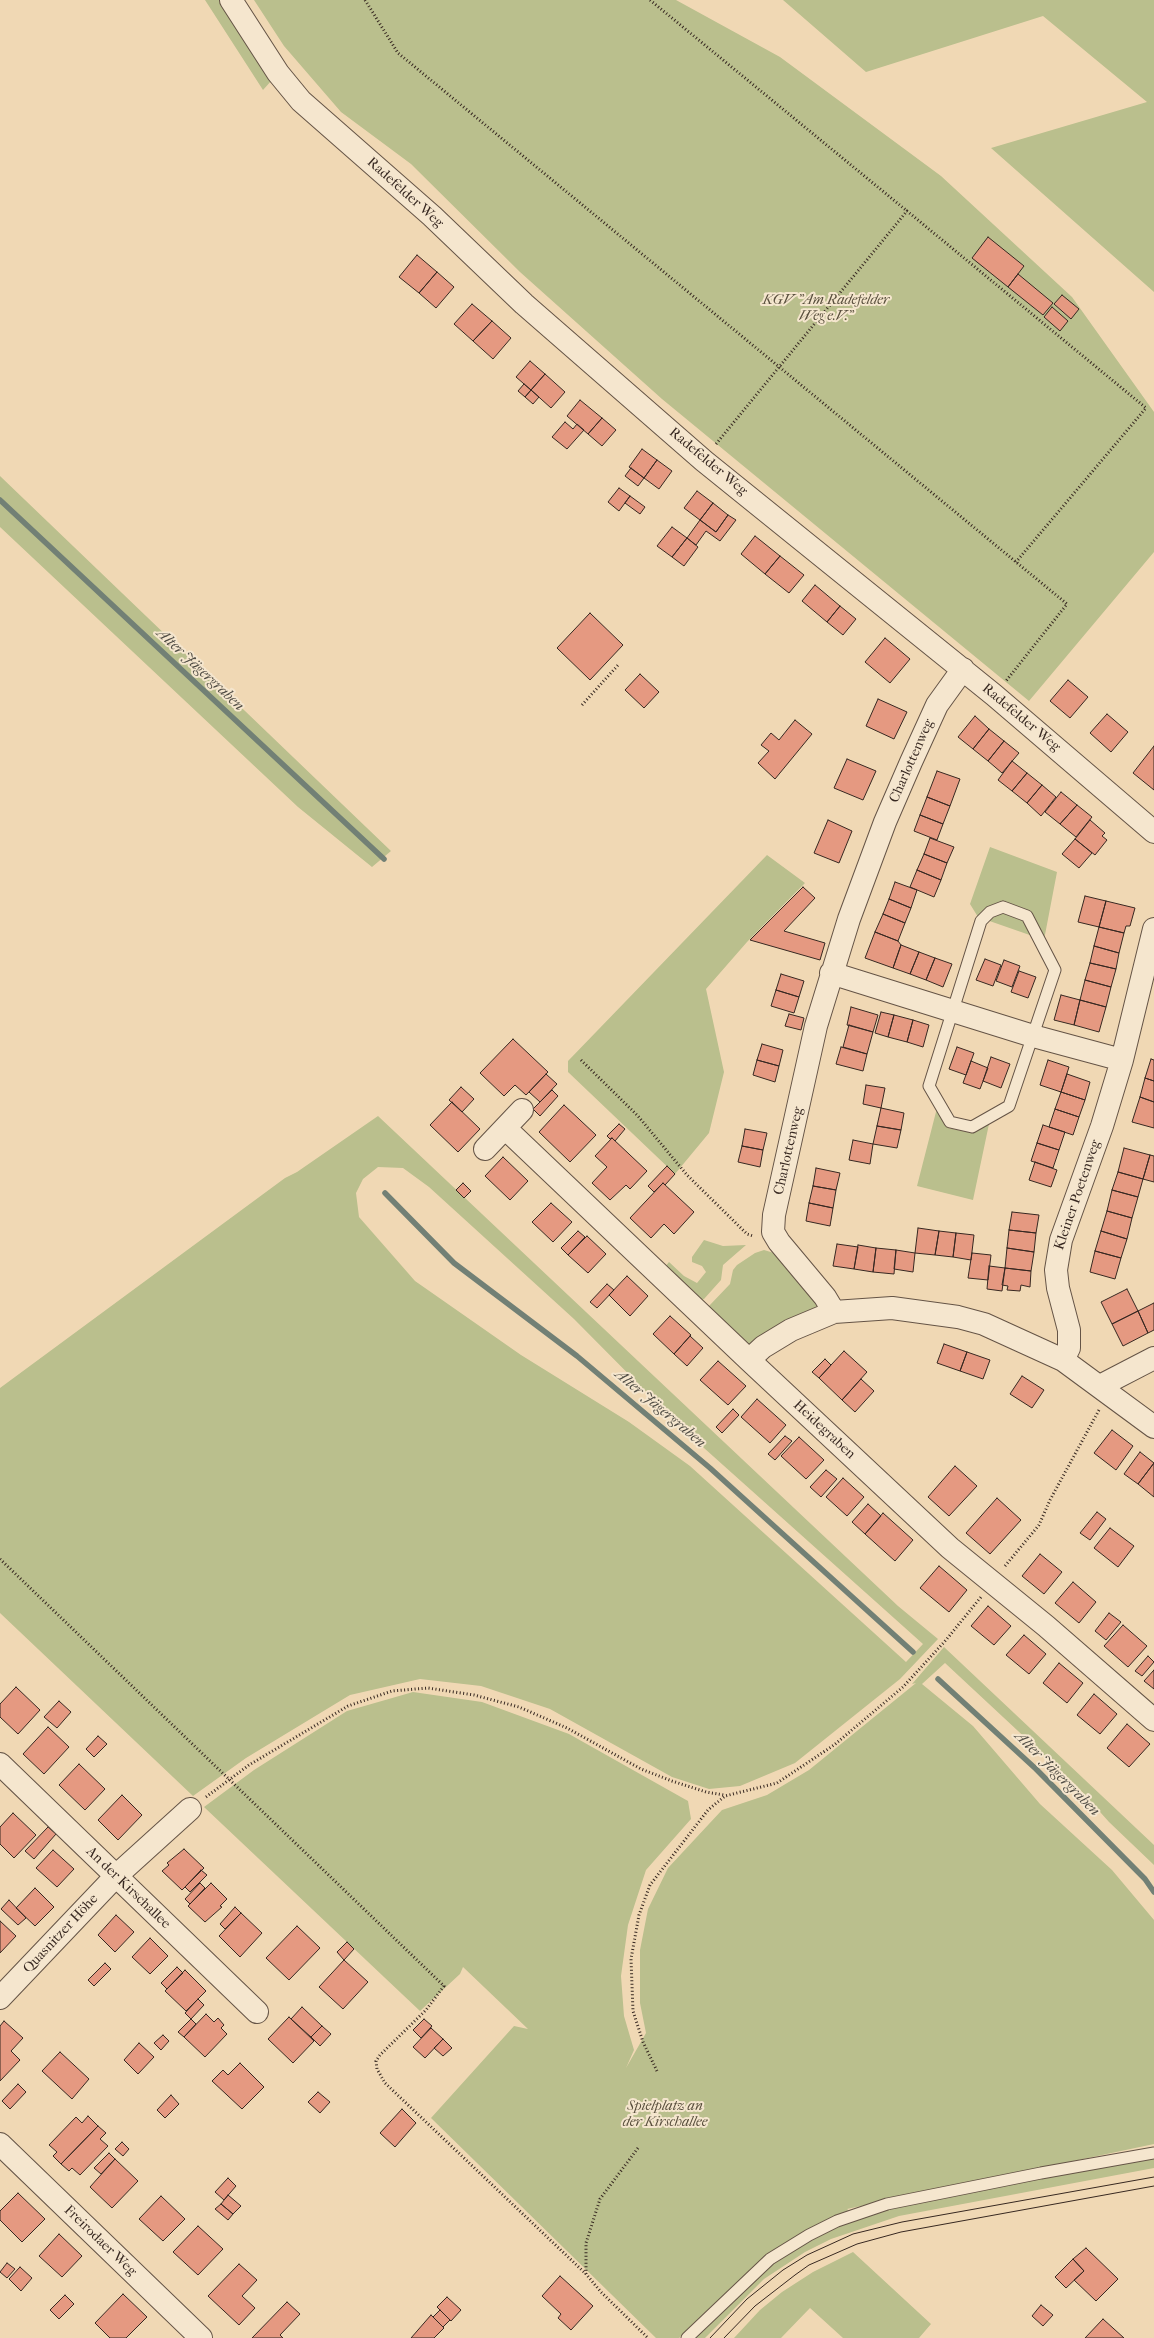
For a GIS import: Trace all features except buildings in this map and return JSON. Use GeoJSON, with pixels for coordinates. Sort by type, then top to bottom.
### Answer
{"type":"FeatureCollection","features":[{"type":"Feature","properties":{"kind":"street","name":"Radefelder Weg"},"geometry":{"type":"LineString","coordinates":[[231,0],[278,73],[301,101],[404,191],[524,304],[704,461],[963,669],[1154,832]]}},
{"type":"Feature","properties":{"kind":"street","name":"Charlottenweg"},"geometry":{"type":"LineString","coordinates":[[834,1312],[825,1296],[779,1242],[773,1232],[774,1215],[816,1026],[831,973],[885,822],[911,762],[937,705],[963,669]]}},
{"type":"Feature","properties":{"kind":"street","name":"Kleiner Poetenweg"},"geometry":{"type":"LineString","coordinates":[[1063,1360],[1069,1348],[1069,1330],[1058,1288],[1056,1270],[1059,1248],[1069,1213],[1102,1126],[1122,1060],[1154,929]]}},
{"type":"Feature","properties":{"kind":"street"},"geometry":{"type":"LineString","coordinates":[[831,973],[1033,1036],[1122,1060]]}},
{"type":"Feature","properties":{"kind":"street"},"geometry":{"type":"LineString","coordinates":[[485,1148],[522,1110]]}},
{"type":"Feature","properties":{"kind":"street","name":"Heidegraben"},"geometry":{"type":"LineString","coordinates":[[505,1128],[950,1548],[993,1582],[1154,1720]]}},
{"type":"Feature","properties":{"kind":"street"},"geometry":{"type":"LineString","coordinates":[[749,1360],[763,1347],[791,1330],[834,1312],[892,1308],[958,1317],[992,1327],[1063,1360],[1105,1389],[1154,1427]]}},
{"type":"Feature","properties":{"kind":"street"},"geometry":{"type":"LineString","coordinates":[[1105,1389],[1154,1358]]}},
{"type":"Feature","properties":{"kind":"street","name":"An der Kirschallee"},"geometry":{"type":"LineString","coordinates":[[0,1764],[257,2012]]}},
{"type":"Feature","properties":{"kind":"street","name":"Quasnitzer Höhe"},"geometry":{"type":"LineString","coordinates":[[0,1998],[116,1876],[190,1809]]}},
{"type":"Feature","properties":{"kind":"street","name":"Freirodaer Weg"},"geometry":{"type":"LineString","coordinates":[[0,2144],[201,2338]]}},
{"type":"Feature","properties":{"kind":"lane"},"geometry":{"type":"LineString","coordinates":[[1003,907],[1027,916],[1055,970],[1009,1106],[972,1127],[950,1122],[929,1086],[953,1011],[981,921],[990,912],[1003,907]]}},
{"type":"Feature","properties":{"kind":"lane"},"geometry":{"type":"LineString","coordinates":[[687,2338],[770,2259],[809,2235],[837,2221],[887,2204],[1041,2173],[1154,2153]]}},
{"type":"Feature","properties":{"kind":"path"},"geometry":{"type":"LineString","coordinates":[[365,0],[398,53],[1067,604],[994,695]]}},
{"type":"Feature","properties":{"kind":"path"},"geometry":{"type":"LineString","coordinates":[[650,0],[1146,408],[1016,562]]}},
{"type":"Feature","properties":{"kind":"path"},"geometry":{"type":"LineString","coordinates":[[704,461],[778,367],[907,211]]}},
{"type":"Feature","properties":{"kind":"path"},"geometry":{"type":"LineString","coordinates":[[582,705],[619,664]]}},
{"type":"Feature","properties":{"kind":"path"},"geometry":{"type":"LineString","coordinates":[[581,1060],[638,1116],[687,1175],[747,1234],[766,1242],[779,1242]]}},
{"type":"Feature","properties":{"kind":"path"},"geometry":{"type":"LineString","coordinates":[[657,2071],[643,2042],[633,2011],[632,1959],[639,1915],[650,1885],[708,1810],[725,1796],[777,1783],[834,1745],[903,1688],[946,1640],[1039,1525],[1105,1389]]}},
{"type":"Feature","properties":{"kind":"path"},"geometry":{"type":"LineString","coordinates":[[0,1559],[444,1986],[426,2010],[376,2061],[377,2069],[385,2084],[586,2274],[601,2292],[648,2338]]}},
{"type":"Feature","properties":{"kind":"path"},"geometry":{"type":"LineString","coordinates":[[190,1809],[230,1780],[348,1706],[392,1691],[428,1688],[474,1695],[519,1707],[567,1728],[641,1769],[672,1782],[725,1796]]}},
{"type":"Feature","properties":{"kind":"path"},"geometry":{"type":"LineString","coordinates":[[586,2274],[586,2242],[600,2199],[638,2148]]}},
{"type":"Feature","properties":{"kind":"green space"},"geometry":{"type":"Polygon","coordinates":[[[205,0],[219,0],[272,80],[263,90],[205,0]]]}},
{"type":"Feature","properties":{"kind":"green space","name":"KGV \"Am Radefelder Weg e.V.\""},"geometry":{"type":"Polygon","coordinates":[[[254,0],[676,0],[780,57],[941,176],[1072,297],[1154,412],[1154,552],[1029,701],[662,399],[520,272],[411,164],[341,112],[284,46],[254,0]]]}},
{"type":"Feature","properties":{"kind":"green space"},"geometry":{"type":"Polygon","coordinates":[[[783,0],[1154,0],[1154,292],[991,148],[1147,102],[1043,16],[866,72],[783,0]]]}},
{"type":"Feature","properties":{"kind":"green space"},"geometry":{"type":"Polygon","coordinates":[[[0,476],[391,851],[372,867],[298,807],[0,527],[0,476]]]}},
{"type":"Feature","properties":{"kind":"green space"},"geometry":{"type":"Polygon","coordinates":[[[990,847],[1057,872],[1044,940],[978,917],[970,904],[990,847]]]}},
{"type":"Feature","properties":{"kind":"green space"},"geometry":{"type":"Polygon","coordinates":[[[767,855],[805,883],[747,942],[706,989],[724,1072],[709,1133],[675,1174],[568,1072],[568,1061],[767,855]]]}},
{"type":"Feature","properties":{"kind":"green space"},"geometry":{"type":"Polygon","coordinates":[[[937,1108],[948,1128],[972,1133],[989,1124],[973,1200],[917,1186],[937,1108]]]}},
{"type":"Feature","properties":{"kind":"green space"},"geometry":{"type":"Polygon","coordinates":[[[378,1116],[898,1606],[938,1639],[900,1679],[795,1763],[740,1786],[709,1789],[672,1777],[550,1709],[481,1686],[420,1679],[350,1695],[246,1758],[193,1796],[0,1613],[0,1388],[285,1178],[297,1172],[378,1116]],[[378,1167],[363,1179],[356,1193],[359,1217],[415,1281],[521,1355],[629,1422],[690,1466],[906,1662],[923,1644],[685,1431],[574,1319],[429,1187],[403,1168],[378,1167]]]}},
{"type":"Feature","properties":{"kind":"green space"},"geometry":{"type":"Polygon","coordinates":[[[704,1240],[723,1246],[746,1245],[723,1265],[721,1280],[701,1300],[664,1268],[669,1262],[684,1276],[697,1283],[706,1272],[702,1266],[692,1262],[692,1257],[704,1240]]]}},
{"type":"Feature","properties":{"kind":"green space"},"geometry":{"type":"Polygon","coordinates":[[[764,1250],[774,1253],[819,1302],[818,1309],[749,1344],[741,1340],[709,1306],[730,1284],[733,1270],[737,1265],[755,1253],[764,1250]]]}},
{"type":"Feature","properties":{"kind":"green space","name":"Spielplatz an der Kirschallee"},"geometry":{"type":"Polygon","coordinates":[[[944,1647],[1154,1845],[1154,1865],[1109,1822],[1076,1785],[945,1663],[922,1684],[973,1726],[1040,1804],[1112,1870],[1154,1920],[1154,2144],[847,2209],[850,2211],[767,2256],[679,2338],[656,2338],[431,2118],[514,2026],[528,2029],[463,1967],[460,1974],[420,2011],[204,1807],[254,1770],[347,1711],[413,1692],[482,1702],[569,1734],[688,1801],[691,1819],[646,1870],[628,1925],[621,1976],[624,2016],[634,2050],[626,2068],[646,2033],[640,2003],[640,1950],[648,1909],[668,1868],[722,1810],[767,1795],[809,1770],[916,1683],[912,1684],[944,1647]]]}},
{"type":"Feature","properties":{"kind":"green space"},"geometry":{"type":"Polygon","coordinates":[[[1154,2158],[1154,2168],[899,2216],[831,2239],[805,2252],[764,2279],[705,2338],[695,2338],[773,2262],[791,2250],[860,2216],[1042,2176],[1154,2158]]]}},
{"type":"Feature","properties":{"kind":"green space"},"geometry":{"type":"Polygon","coordinates":[[[853,2252],[931,2324],[919,2338],[843,2338],[810,2308],[781,2338],[734,2338],[760,2310],[782,2292],[813,2272],[853,2252]]]}},
{"type":"Feature","properties":{"kind":"waterway","name":"Alter Jägergraben"},"geometry":{"type":"LineString","coordinates":[[0,500],[384,859]]}},
{"type":"Feature","properties":{"kind":"waterway","name":"Alter Jägergraben"},"geometry":{"type":"LineString","coordinates":[[385,1193],[454,1263],[577,1356],[710,1468],[913,1652]]}},
{"type":"Feature","properties":{"kind":"waterway","name":"Alter Jägergraben"},"geometry":{"type":"LineString","coordinates":[[938,1679],[1036,1769],[1145,1879],[1154,1892]]}},
{"type":"Feature","properties":{"kind":"tram line"},"geometry":{"type":"LineString","coordinates":[[710,2338],[747,2299],[783,2270],[807,2255],[853,2234],[902,2222],[1154,2177]]}},
{"type":"Feature","properties":{"kind":"tram line"},"geometry":{"type":"LineString","coordinates":[[724,2338],[755,2306],[809,2265],[857,2244],[901,2232],[1154,2186]]}}]}
